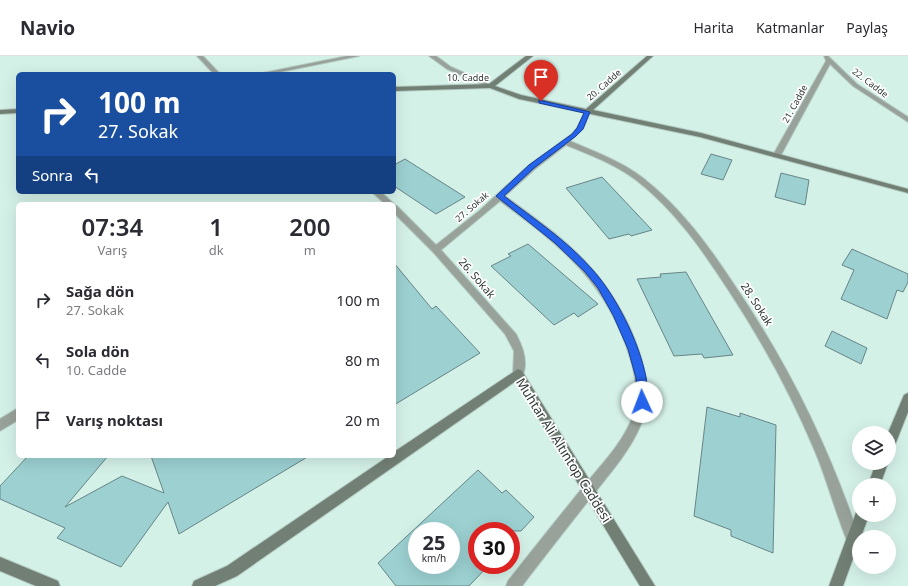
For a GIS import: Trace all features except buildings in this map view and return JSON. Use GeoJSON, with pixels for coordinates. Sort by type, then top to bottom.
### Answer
{"type":"FeatureCollection","features":[{"type":"Feature","properties":{"kind":"street"},"geometry":{"type":"LineString","coordinates":[[200,56],[215,72]]}},
{"type":"Feature","properties":{"kind":"street"},"geometry":{"type":"LineString","coordinates":[[272,72],[356,56]]}},
{"type":"Feature","properties":{"kind":"street"},"geometry":{"type":"LineString","coordinates":[[432,56],[449,68],[491,86],[530,56]]}},
{"type":"Feature","properties":{"kind":"street","name":"20. Cadde"},"geometry":{"type":"LineString","coordinates":[[587,112],[650,56]]}},
{"type":"Feature","properties":{"kind":"street","name":"22. Cadde"},"geometry":{"type":"LineString","coordinates":[[827,58],[865,92],[908,120]]}},
{"type":"Feature","properties":{"kind":"street","name":"21. Cadde"},"geometry":{"type":"LineString","coordinates":[[777,155],[827,58]]}},
{"type":"Feature","properties":{"kind":"street","name":"10. Cadde"},"geometry":{"type":"LineString","coordinates":[[396,89],[491,86],[519,97],[701,135],[908,191]]}},
{"type":"Feature","properties":{"kind":"street"},"geometry":{"type":"LineString","coordinates":[[0,112],[16,111]]}},
{"type":"Feature","properties":{"kind":"street","name":"27. Sokak"},"geometry":{"type":"LineString","coordinates":[[436,250],[532,167],[566,142],[580,129],[587,112]]}},
{"type":"Feature","properties":{"kind":"street","name":"28. Sokak"},"geometry":{"type":"LineString","coordinates":[[566,142],[625,169],[640,179],[683,221],[713,260],[771,348],[796,394],[832,476],[852,535]]}},
{"type":"Feature","properties":{"kind":"street"},"geometry":{"type":"LineString","coordinates":[[378,194],[388,202]]}},
{"type":"Feature","properties":{"kind":"street"},"geometry":{"type":"LineString","coordinates":[[499,196],[546,231],[588,270],[604,292],[633,349],[641,378],[642,402],[635,424],[621,450],[513,586]]}},
{"type":"Feature","properties":{"kind":"street","name":"26. Sokak"},"geometry":{"type":"LineString","coordinates":[[396,210],[436,250],[510,331],[518,344],[521,356],[518,374]]}},
{"type":"Feature","properties":{"kind":"street","name":"Muhtar Ali Altıntop Caddesi"},"geometry":{"type":"LineString","coordinates":[[199,586],[232,571],[518,374],[648,586]]}},
{"type":"Feature","properties":{"kind":"street"},"geometry":{"type":"LineString","coordinates":[[896,428],[908,398]]}},
{"type":"Feature","properties":{"kind":"street"},"geometry":{"type":"LineString","coordinates":[[0,426],[16,414]]}},
{"type":"Feature","properties":{"kind":"street"},"geometry":{"type":"LineString","coordinates":[[836,586],[852,541]]}},
{"type":"Feature","properties":{"kind":"street"},"geometry":{"type":"LineString","coordinates":[[0,564],[53,586]]}},
{"type":"Feature","properties":{"kind":"route"},"geometry":{"type":"LineString","coordinates":[[541,101],[587,112],[580,129],[574,135],[532,167],[499,196],[558,241],[588,270],[601,286],[633,349],[641,378],[642,402]]}}]}
